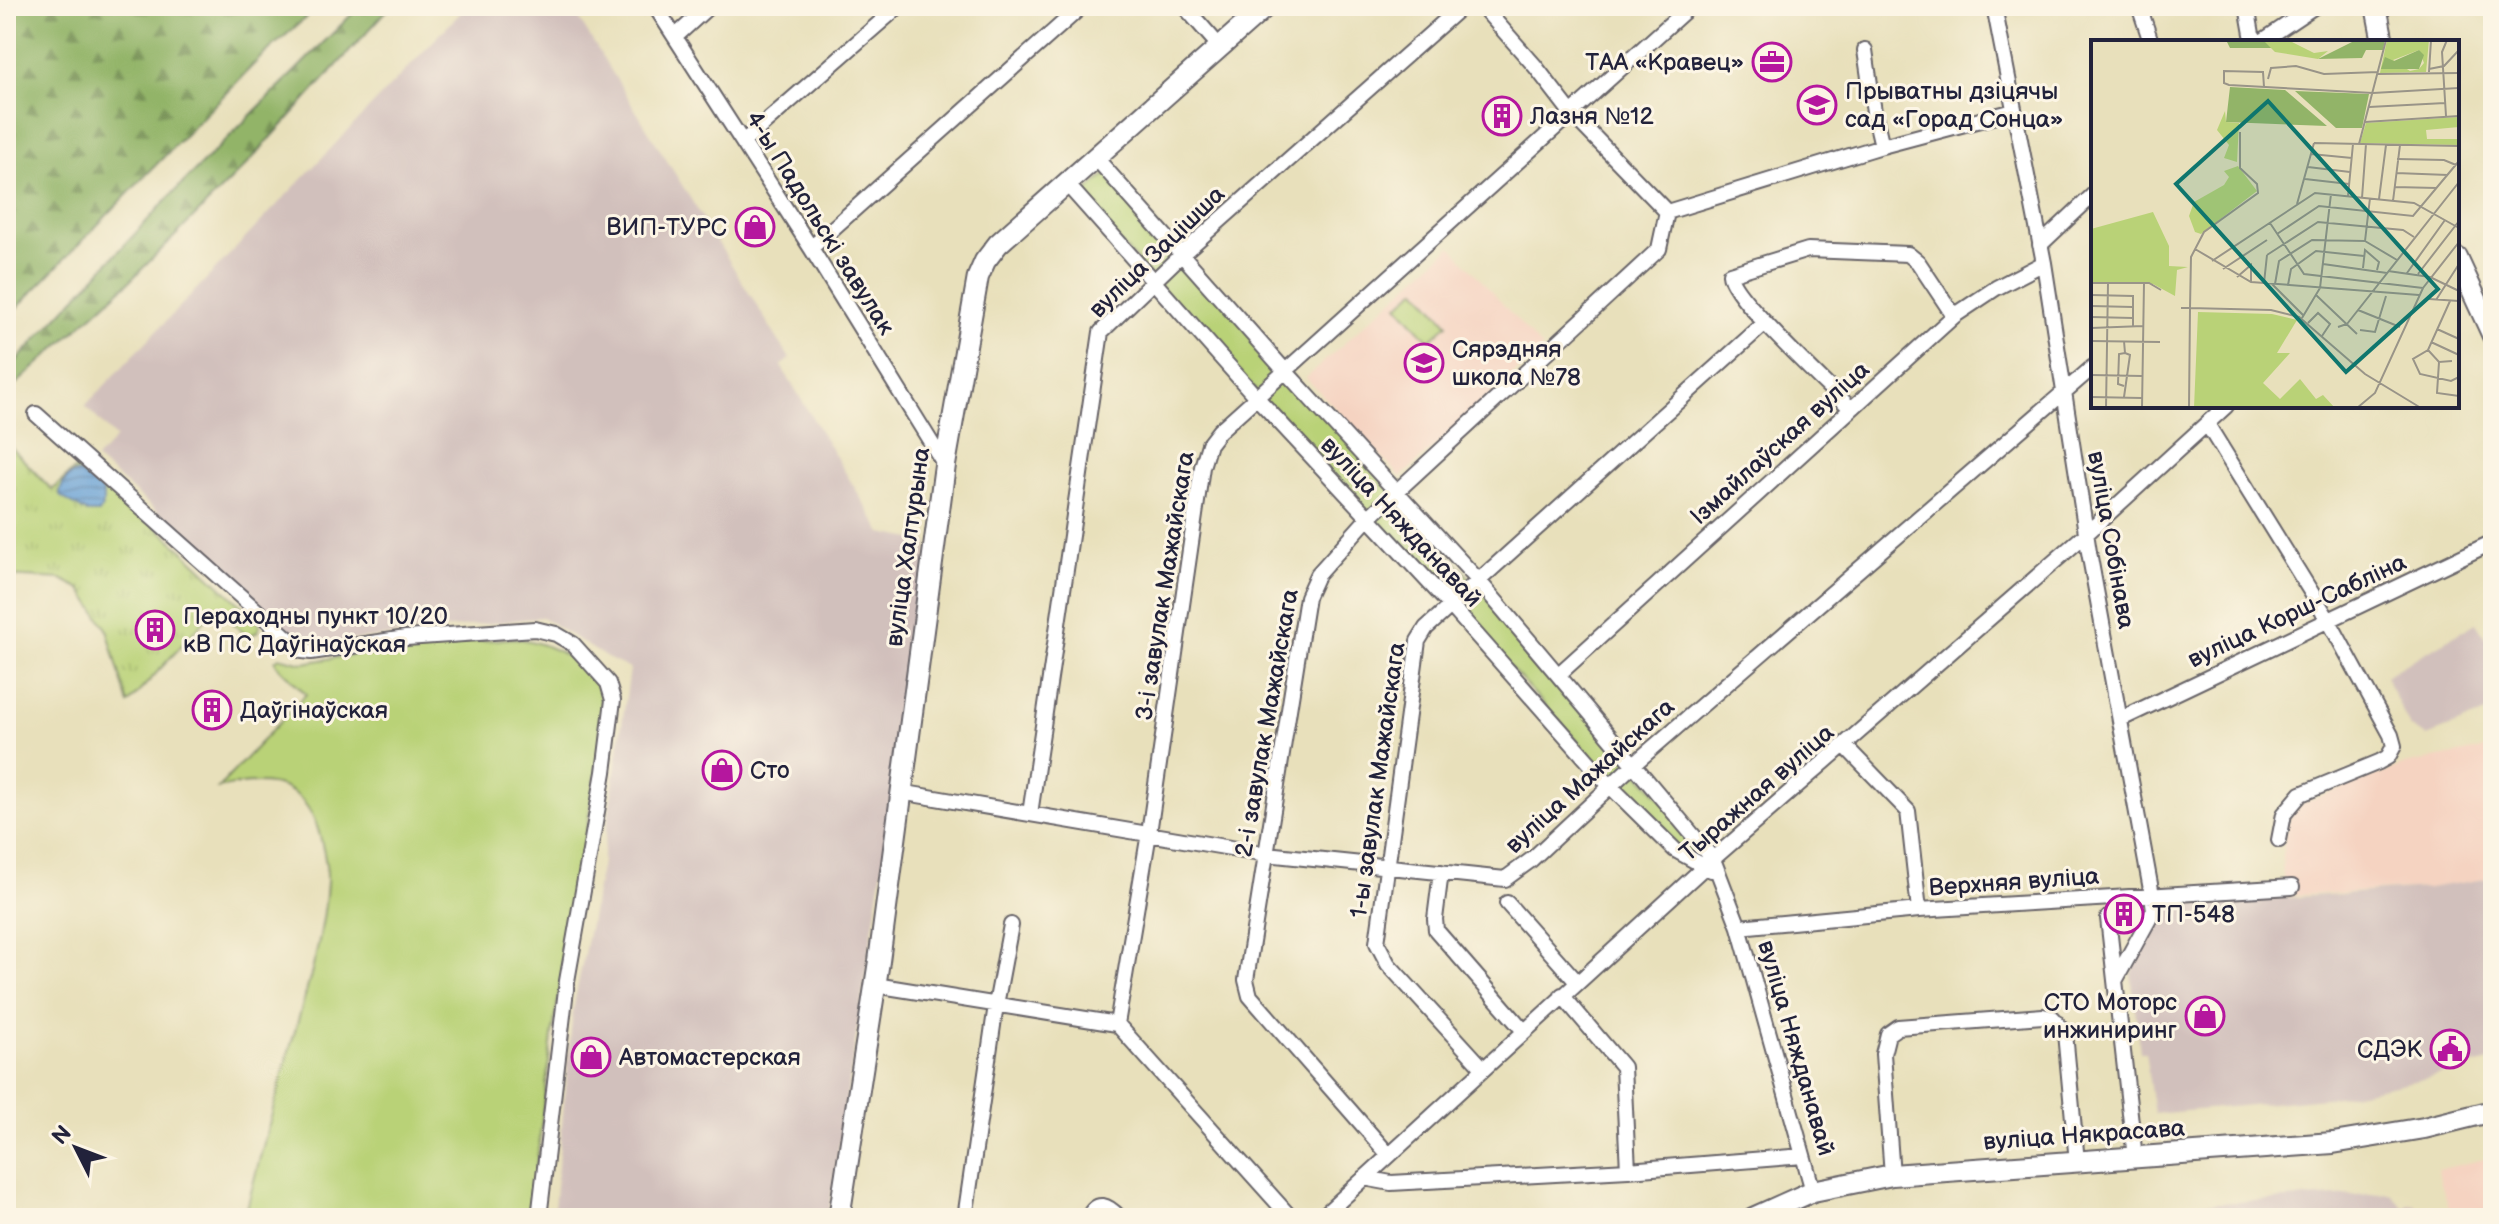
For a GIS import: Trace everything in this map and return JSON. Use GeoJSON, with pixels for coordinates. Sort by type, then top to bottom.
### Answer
{"type":"FeatureCollection","features":[{"type":"Feature","properties":{"kind":"street","name":"4-ы Падольскі завулак"},"geometry":{"type":"LineString","coordinates":[[655,6],[811,248],[945,465]]}},
{"type":"Feature","properties":{"kind":"street"},"geometry":{"type":"LineString","coordinates":[[675,37],[709,6]]}},
{"type":"Feature","properties":{"kind":"street"},"geometry":{"type":"LineString","coordinates":[[743,142],[899,6]]}},
{"type":"Feature","properties":{"kind":"street"},"geometry":{"type":"LineString","coordinates":[[811,248],[1082,6]]}},
{"type":"Feature","properties":{"kind":"street"},"geometry":{"type":"LineString","coordinates":[[1184,6],[1220,47]]}},
{"type":"Feature","properties":{"kind":"street","name":"вуліца Халтурына"},"geometry":{"type":"LineString","coordinates":[[839,1218],[875,985],[945,465],[978,277],[998,244],[1266,6]]}},
{"type":"Feature","properties":{"kind":"street","name":"вуліца Зацішша"},"geometry":{"type":"LineString","coordinates":[[1030,814],[1099,338],[1104,327],[1462,6]]}},
{"type":"Feature","properties":{"kind":"street"},"geometry":{"type":"LineString","coordinates":[[1482,6],[1572,114],[1667,212],[1882,146],[2014,111]]}},
{"type":"Feature","properties":{"kind":"street","name":"3-і завулак Мажайскага"},"geometry":{"type":"LineString","coordinates":[[1117,1024],[1149,833],[1204,460],[1214,437],[1690,6]]}},
{"type":"Feature","properties":{"kind":"street","name":"вуліца Собінава"},"geometry":{"type":"LineString","coordinates":[[1994,6],[2044,263],[2086,534],[2154,910],[2116,979]]}},
{"type":"Feature","properties":{"kind":"street"},"geometry":{"type":"LineString","coordinates":[[2139,6],[2150,40]]}},
{"type":"Feature","properties":{"kind":"street"},"geometry":{"type":"LineString","coordinates":[[2247,6],[2252,34],[2257,40]]}},
{"type":"Feature","properties":{"kind":"street"},"geometry":{"type":"LineString","coordinates":[[2262,40],[2315,6]]}},
{"type":"Feature","properties":{"kind":"street"},"geometry":{"type":"LineString","coordinates":[[2376,6],[2383,40]]}},
{"type":"Feature","properties":{"kind":"street"},"geometry":{"type":"LineString","coordinates":[[1865,50],[1882,146]]}},
{"type":"Feature","properties":{"kind":"street","name":"вуліца Няжданавай"},"geometry":{"type":"LineString","coordinates":[[1095,157],[1286,372],[1478,580],[1634,764],[1712,866],[1739,927],[1813,1191]]}},
{"type":"Feature","properties":{"kind":"street","name":"вуліца Няжданавай"},"geometry":{"type":"LineString","coordinates":[[1066,183],[1257,398],[1451,606],[1610,786],[1685,858],[1712,866]]}},
{"type":"Feature","properties":{"kind":"street"},"geometry":{"type":"LineString","coordinates":[[2040,245],[2091,197]]}},
{"type":"Feature","properties":{"kind":"street","name":"2-і завулак Мажайскага"},"geometry":{"type":"LineString","coordinates":[[1388,1154],[1250,996],[1246,980],[1307,597],[1317,575],[1368,518],[1659,249],[1667,212]]}},
{"type":"Feature","properties":{"kind":"street"},"geometry":{"type":"LineString","coordinates":[[1851,409],[1765,323],[1734,287],[1730,274],[1808,250],[1908,254],[1918,262],[1954,316]]}},
{"type":"Feature","properties":{"kind":"street"},"geometry":{"type":"LineString","coordinates":[[2459,262],[2493,336]]}},
{"type":"Feature","properties":{"kind":"street","name":"Ізмайлаўская вуліца"},"geometry":{"type":"LineString","coordinates":[[1559,674],[1954,316],[1996,288],[2044,263]]}},
{"type":"Feature","properties":{"kind":"street","name":"1-ы завулак Мажайскага"},"geometry":{"type":"LineString","coordinates":[[1483,1068],[1382,955],[1377,943],[1418,641],[1426,628],[1478,580],[1765,323]]}},
{"type":"Feature","properties":{"kind":"street","name":"вуліца Мажайскага"},"geometry":{"type":"LineString","coordinates":[[900,792],[1266,854],[1386,865],[1498,880],[1513,875],[1634,764],[2091,369]]}},
{"type":"Feature","properties":{"kind":"street","name":"Тыражная вуліца"},"geometry":{"type":"LineString","coordinates":[[1321,1218],[1562,995],[1712,866],[2224,408]]}},
{"type":"Feature","properties":{"kind":"street"},"geometry":{"type":"LineString","coordinates":[[36,414],[302,651],[406,638],[535,629],[556,634],[573,644],[608,683],[612,690],[611,714],[604,772],[567,981],[539,1218]]}},
{"type":"Feature","properties":{"kind":"street"},"geometry":{"type":"LineString","coordinates":[[2207,424],[2329,621],[2391,735],[2394,746],[2388,757],[2379,762],[2301,794],[2284,814],[2279,840]]}},
{"type":"Feature","properties":{"kind":"street","name":"вуліца Корш-Сабліна"},"geometry":{"type":"LineString","coordinates":[[2121,719],[2493,542]]}},
{"type":"Feature","properties":{"kind":"street"},"geometry":{"type":"LineString","coordinates":[[1845,746],[1908,811],[1919,910]]}},
{"type":"Feature","properties":{"kind":"street"},"geometry":{"type":"LineString","coordinates":[[1441,872],[1436,930],[1524,1031]]}},
{"type":"Feature","properties":{"kind":"street","name":"Верхняя вуліца"},"geometry":{"type":"LineString","coordinates":[[1739,927],[1919,910],[2292,887]]}},
{"type":"Feature","properties":{"kind":"street"},"geometry":{"type":"LineString","coordinates":[[1507,903],[1577,982]]}},
{"type":"Feature","properties":{"kind":"street"},"geometry":{"type":"LineString","coordinates":[[2108,918],[2135,1158]]}},
{"type":"Feature","properties":{"kind":"street"},"geometry":{"type":"LineString","coordinates":[[965,1218],[996,1005],[1011,925]]}},
{"type":"Feature","properties":{"kind":"street"},"geometry":{"type":"LineString","coordinates":[[875,985],[1117,1024],[1291,1218]]}},
{"type":"Feature","properties":{"kind":"street"},"geometry":{"type":"LineString","coordinates":[[1562,995],[1623,1067],[1628,1170]]}},
{"type":"Feature","properties":{"kind":"street"},"geometry":{"type":"LineString","coordinates":[[1892,1175],[1883,1054],[1883,1043],[1888,1034],[1898,1027],[2043,1016],[2053,1018],[2065,1033],[2077,1162]]}},
{"type":"Feature","properties":{"kind":"street","name":"вуліца Някрасава"},"geometry":{"type":"LineString","coordinates":[[1753,1218],[1813,1191],[1892,1175],[2333,1143],[2424,1128],[2493,1111]]}},
{"type":"Feature","properties":{"kind":"street","name":"вуліца Някрасава"},"geometry":{"type":"LineString","coordinates":[[2424,1128],[2493,1125]]}},
{"type":"Feature","properties":{"kind":"street"},"geometry":{"type":"LineString","coordinates":[[1364,1178],[1391,1183],[1628,1170],[1803,1156]]}},
{"type":"Feature","properties":{"kind":"street"},"geometry":{"type":"LineString","coordinates":[[1088,1218],[1100,1205],[1109,1207],[1120,1218]]}},
{"type":"Feature","properties":{"kind":"shaded area"},"geometry":{"type":"Polygon","coordinates":[[[467,6],[571,6],[790,359],[781,366],[882,533],[928,542],[926,584],[828,1218],[553,1218],[573,1010],[602,862],[630,669],[542,617],[305,646],[96,459],[116,438],[85,406],[467,6]]]}},
{"type":"Feature","properties":{"kind":"shaded area","name":"Сярэдняя школа №78"},"geometry":{"type":"Polygon","coordinates":[[[1451,246],[1542,348],[1401,477],[1306,378],[1451,246]]]}},
{"type":"Feature","properties":{"kind":"shaded area"},"geometry":{"type":"Polygon","coordinates":[[[2476,623],[2488,640],[2493,638],[2493,710],[2427,736],[2410,727],[2385,676],[2476,623]]]}},
{"type":"Feature","properties":{"kind":"shaded area"},"geometry":{"type":"Polygon","coordinates":[[[2493,747],[2493,878],[2428,888],[2284,896],[2282,856],[2287,825],[2303,803],[2405,765],[2493,747]]]}},
{"type":"Feature","properties":{"kind":"shaded area"},"geometry":{"type":"Polygon","coordinates":[[[2493,878],[2493,1060],[2419,1080],[2336,1097],[2154,1114],[2145,1052],[2140,1052],[2131,973],[2163,906],[2428,888],[2493,878]]]}},
{"type":"Feature","properties":{"kind":"shaded area"},"geometry":{"type":"Polygon","coordinates":[[[2493,1157],[2493,1218],[2452,1218],[2437,1170],[2493,1157]]]}},
{"type":"Feature","properties":{"kind":"shaded area"},"geometry":{"type":"Polygon","coordinates":[[[2390,1193],[2405,1208],[2408,1204],[2416,1205],[2417,1218],[2063,1218],[2062,1212],[2390,1193]]]}},
{"type":"Feature","properties":{"kind":"green space"},"geometry":{"type":"Polygon","coordinates":[[[6,6],[319,6],[260,58],[6,319],[6,6]]]}},
{"type":"Feature","properties":{"kind":"green space"},"geometry":{"type":"Polygon","coordinates":[[[360,6],[391,6],[249,162],[129,282],[14,386],[6,378],[6,372],[174,192],[360,6]]]}},
{"type":"Feature","properties":{"kind":"green space"},"geometry":{"type":"Polygon","coordinates":[[[1109,172],[1367,459],[1709,854],[1698,865],[1685,858],[1079,198],[1109,172]]]}},
{"type":"Feature","properties":{"kind":"green space"},"geometry":{"type":"Polygon","coordinates":[[[1417,289],[1448,324],[1429,341],[1398,305],[1417,289]]]}},
{"type":"Feature","properties":{"kind":"green space"},"geometry":{"type":"Polygon","coordinates":[[[6,438],[8,444],[52,490],[85,460],[257,620],[260,626],[257,632],[251,635],[244,633],[217,607],[128,704],[107,629],[81,589],[61,579],[6,576],[6,438]]]}},
{"type":"Feature","properties":{"kind":"green space"},"geometry":{"type":"Polygon","coordinates":[[[515,638],[556,651],[582,667],[599,690],[602,704],[601,743],[552,1036],[530,1218],[256,1218],[247,1209],[318,947],[327,871],[315,820],[296,794],[270,784],[237,784],[218,788],[306,694],[277,665],[275,661],[279,657],[303,663],[389,649],[515,638]]]}},
{"type":"Feature","properties":{"kind":"water"},"geometry":{"type":"Polygon","coordinates":[[[78,472],[103,492],[103,505],[99,513],[88,513],[60,496],[65,481],[78,472]]]}},
{"type":"Feature","properties":{"kind":"place","name":"ТАА «Кравец»"},"geometry":{"type":"Point","coordinates":[1772,62]}},
{"type":"Feature","properties":{"kind":"place","name":"Прыватны дзіцячы сад «Горад Сонца»"},"geometry":{"type":"Point","coordinates":[1817,105]}},
{"type":"Feature","properties":{"kind":"place","name":"Лазня №12"},"geometry":{"type":"Point","coordinates":[1502,116]}},
{"type":"Feature","properties":{"kind":"place","name":"ВИП-ТУРС"},"geometry":{"type":"Point","coordinates":[755,227]}},
{"type":"Feature","properties":{"kind":"place","name":"Сярэдняя школа №78"},"geometry":{"type":"Point","coordinates":[1424,363]}},
{"type":"Feature","properties":{"kind":"place","name":"Пераходны пункт 10/20 кВ ПС Даўгінаўская"},"geometry":{"type":"Point","coordinates":[155,630]}},
{"type":"Feature","properties":{"kind":"place","name":"Даўгінаўская"},"geometry":{"type":"Point","coordinates":[212,710]}},
{"type":"Feature","properties":{"kind":"place","name":"Сто"},"geometry":{"type":"Point","coordinates":[722,770]}},
{"type":"Feature","properties":{"kind":"place","name":"ТП-548"},"geometry":{"type":"Point","coordinates":[2124,914]}},
{"type":"Feature","properties":{"kind":"place","name":"СТО Моторс инжиниринг"},"geometry":{"type":"Point","coordinates":[2205,1016]}},
{"type":"Feature","properties":{"kind":"place","name":"СДЭК"},"geometry":{"type":"Point","coordinates":[2450,1049]}},
{"type":"Feature","properties":{"kind":"place","name":"Автомастерская"},"geometry":{"type":"Point","coordinates":[591,1057]}}]}
